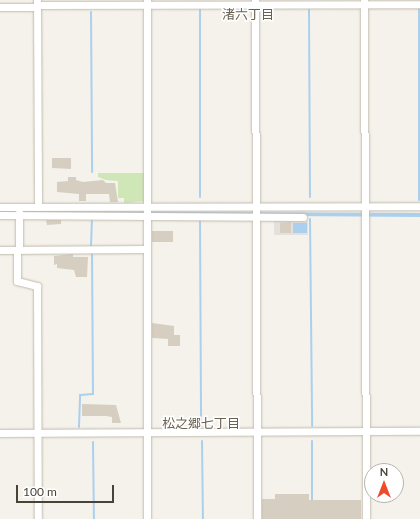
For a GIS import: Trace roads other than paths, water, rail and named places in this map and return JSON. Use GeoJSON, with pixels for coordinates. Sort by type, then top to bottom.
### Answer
{"type":"FeatureCollection","features":[{"type":"Feature","properties":{"kind":"street"},"geometry":{"type":"LineString","coordinates":[[255,2],[257,519]]}},
{"type":"Feature","properties":{"kind":"street"},"geometry":{"type":"LineString","coordinates":[[0,7],[37,4],[255,2],[364,2],[420,4]]}},
{"type":"Feature","properties":{"kind":"street"},"geometry":{"type":"LineString","coordinates":[[364,2],[366,519]]}},
{"type":"Feature","properties":{"kind":"street"},"geometry":{"type":"LineString","coordinates":[[147,3],[145,207],[147,519]]}},
{"type":"Feature","properties":{"kind":"street"},"geometry":{"type":"LineString","coordinates":[[37,4],[38,207]]}},
{"type":"Feature","properties":{"kind":"street"},"geometry":{"type":"LineString","coordinates":[[0,216],[38,207],[145,207],[256,211],[365,211],[420,206]]}},
{"type":"Feature","properties":{"kind":"street"},"geometry":{"type":"LineString","coordinates":[[0,207],[19,211],[145,216],[256,211],[303,216]]}},
{"type":"Feature","properties":{"kind":"street"},"geometry":{"type":"LineString","coordinates":[[19,211],[18,281],[37,286],[38,519]]}},
{"type":"Feature","properties":{"kind":"street"},"geometry":{"type":"LineString","coordinates":[[0,250],[145,248]]}},
{"type":"Feature","properties":{"kind":"street"},"geometry":{"type":"LineString","coordinates":[[0,433],[257,433],[420,431]]}},
{"type":"Feature","properties":{"kind":"water"},"geometry":{"type":"Polygon","coordinates":[[[0,211],[420,213],[420,217],[0,214],[0,211]]]}},
{"type":"Feature","properties":{"kind":"water"},"geometry":{"type":"Polygon","coordinates":[[[293,223],[307,223],[307,233],[293,233],[293,223]]]}},
{"type":"Feature","properties":{"kind":"waterway"},"geometry":{"type":"LineString","coordinates":[[200,9],[200,197]]}},
{"type":"Feature","properties":{"kind":"waterway"},"geometry":{"type":"LineString","coordinates":[[309,9],[310,197]]}},
{"type":"Feature","properties":{"kind":"waterway"},"geometry":{"type":"LineString","coordinates":[[419,9],[419,200]]}},
{"type":"Feature","properties":{"kind":"waterway"},"geometry":{"type":"LineString","coordinates":[[91,12],[92,172]]}},
{"type":"Feature","properties":{"kind":"waterway"},"geometry":{"type":"LineString","coordinates":[[91,246],[92,218]]}},
{"type":"Feature","properties":{"kind":"waterway"},"geometry":{"type":"LineString","coordinates":[[200,219],[201,426]]}},
{"type":"Feature","properties":{"kind":"waterway"},"geometry":{"type":"LineString","coordinates":[[310,219],[312,426]]}},
{"type":"Feature","properties":{"kind":"waterway"},"geometry":{"type":"LineString","coordinates":[[79,427],[80,395],[93,394],[92,252]]}},
{"type":"Feature","properties":{"kind":"waterway"},"geometry":{"type":"LineString","coordinates":[[202,441],[203,519]]}},
{"type":"Feature","properties":{"kind":"waterway"},"geometry":{"type":"LineString","coordinates":[[312,441],[312,502]]}},
{"type":"Feature","properties":{"kind":"waterway"},"geometry":{"type":"LineString","coordinates":[[93,442],[94,519]]}},
{"type":"Feature","properties":{"kind":"district","name":"渚六丁目"},"geometry":{"type":"Point","coordinates":[248,14]}},
{"type":"Feature","properties":{"kind":"district","name":"松之郷七丁目"},"geometry":{"type":"Point","coordinates":[201,423]}}]}
